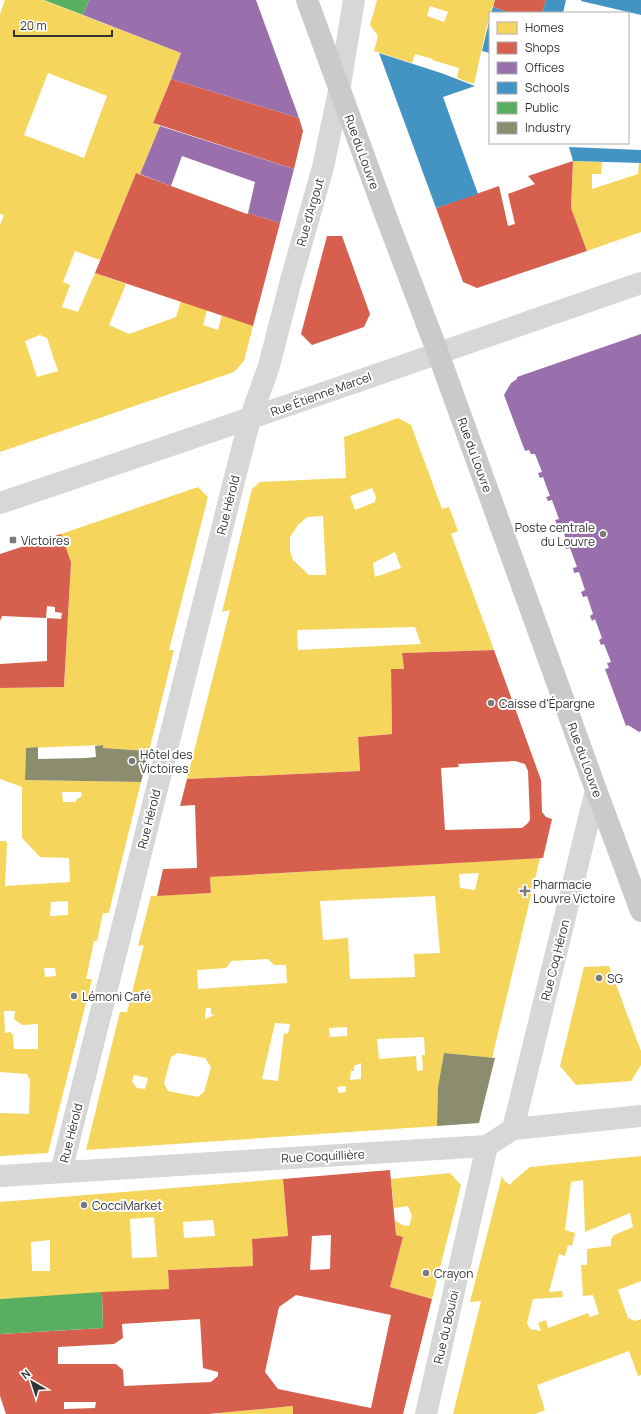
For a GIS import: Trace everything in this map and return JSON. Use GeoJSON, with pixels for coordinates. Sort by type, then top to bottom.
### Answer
{"type":"FeatureCollection","features":[{"type":"Feature","properties":{"kind":"main road","name":"Rue du Louvre"},"geometry":{"type":"LineString","coordinates":[[307,0],[339,90],[438,353],[641,911]]}},
{"type":"Feature","properties":{"kind":"street","name":"Rue d'Argout"},"geometry":{"type":"LineString","coordinates":[[250,420],[269,366],[323,166],[339,90],[354,0]]}},
{"type":"Feature","properties":{"kind":"street","name":"Rue Étienne Marcel"},"geometry":{"type":"LineString","coordinates":[[0,503],[250,420],[641,283]]}},
{"type":"Feature","properties":{"kind":"street","name":"Rue Hérold"},"geometry":{"type":"LineString","coordinates":[[61,1172],[250,420]]}},
{"type":"Feature","properties":{"kind":"street","name":"Rue Coq Héron"},"geometry":{"type":"LineString","coordinates":[[513,1129],[596,790]]}},
{"type":"Feature","properties":{"kind":"street","name":"Rue Coquillière"},"geometry":{"type":"LineString","coordinates":[[0,1176],[487,1146],[513,1129],[641,1116]]}},
{"type":"Feature","properties":{"kind":"street","name":"Rue du Bouloi"},"geometry":{"type":"LineString","coordinates":[[426,1414],[487,1146]]}},
{"type":"Feature","properties":{"kind":"building: Homes"},"geometry":{"type":"Polygon","coordinates":[[[5,0],[43,0],[181,53],[153,123],[160,126],[140,174],[136,173],[100,260],[75,251],[63,282],[70,285],[62,307],[78,312],[95,273],[126,284],[109,325],[129,334],[176,317],[181,301],[207,310],[203,325],[218,330],[222,315],[253,326],[244,361],[234,372],[0,452],[0,225],[4,215],[0,214],[0,14],[5,0]],[[48,73],[24,135],[84,158],[107,96],[48,73]],[[40,335],[25,341],[37,377],[58,371],[47,338],[40,335]]]}},
{"type":"Feature","properties":{"kind":"building: Homes"},"geometry":{"type":"Polygon","coordinates":[[[377,0],[495,0],[490,12],[489,12],[474,84],[457,78],[459,68],[432,60],[433,59],[415,54],[412,63],[374,51],[378,36],[370,25],[377,0]],[[430,6],[427,16],[444,22],[448,12],[430,6]]]}},
{"type":"Feature","properties":{"kind":"building: Homes"},"geometry":{"type":"Polygon","coordinates":[[[573,161],[602,162],[601,174],[592,174],[592,189],[638,174],[639,163],[641,163],[641,232],[587,251],[571,208],[573,161]]]}},
{"type":"Feature","properties":{"kind":"building: Homes"},"geometry":{"type":"Polygon","coordinates":[[[398,418],[411,425],[442,509],[449,507],[458,531],[451,534],[494,650],[402,653],[404,669],[391,669],[392,734],[358,737],[360,771],[187,779],[230,610],[222,612],[252,489],[260,482],[346,478],[344,437],[398,418]],[[372,488],[350,496],[355,510],[375,502],[376,497],[372,488]],[[323,516],[307,517],[298,525],[290,537],[290,551],[293,560],[309,575],[326,575],[323,516]],[[395,552],[373,563],[375,577],[401,568],[395,552]],[[415,627],[297,630],[298,650],[421,644],[415,627]]]}},
{"type":"Feature","properties":{"kind":"building: Homes"},"geometry":{"type":"Polygon","coordinates":[[[198,487],[208,497],[169,650],[174,650],[149,751],[103,748],[103,745],[26,748],[25,780],[141,782],[109,913],[103,913],[97,941],[94,941],[86,979],[92,979],[48,1153],[0,1156],[0,1113],[29,1114],[30,1080],[27,1074],[0,1072],[0,841],[5,841],[7,843],[5,886],[70,882],[69,858],[40,857],[22,838],[22,787],[0,779],[0,688],[64,687],[71,562],[61,534],[198,487]],[[62,792],[63,802],[76,802],[76,800],[82,796],[81,792],[62,792]],[[68,901],[51,902],[50,916],[68,915],[68,901]],[[44,968],[45,977],[56,976],[55,968],[44,968]],[[4,1011],[5,1033],[10,1032],[13,1035],[14,1049],[38,1049],[38,1024],[22,1025],[14,1019],[15,1011],[4,1011]]]}},
{"type":"Feature","properties":{"kind":"building: Homes"},"geometry":{"type":"Polygon","coordinates":[[[540,858],[492,1058],[444,1053],[438,1087],[437,1126],[86,1150],[120,1012],[127,1012],[144,945],[138,946],[151,896],[211,893],[210,877],[540,858]],[[479,873],[459,874],[460,888],[475,890],[479,873]],[[435,896],[320,901],[323,940],[348,938],[350,979],[415,977],[414,954],[440,953],[435,896]],[[268,959],[231,961],[226,968],[197,970],[198,989],[287,983],[286,965],[274,965],[268,959]],[[206,1008],[205,1019],[215,1015],[211,1014],[211,1008],[206,1008]],[[275,1023],[262,1079],[278,1081],[284,1033],[288,1034],[290,1024],[275,1023]],[[347,1027],[329,1028],[330,1037],[347,1036],[347,1027]],[[424,1037],[377,1039],[379,1059],[416,1056],[417,1071],[423,1070],[422,1055],[425,1055],[424,1037]],[[178,1053],[171,1057],[164,1083],[168,1091],[198,1097],[204,1092],[211,1067],[205,1058],[178,1053]],[[361,1063],[354,1066],[354,1071],[351,1071],[350,1080],[361,1079],[361,1063]],[[134,1075],[132,1082],[137,1088],[145,1089],[148,1078],[134,1075]],[[346,1086],[337,1087],[339,1093],[346,1092],[346,1086]]]}},
{"type":"Feature","properties":{"kind":"building: Homes"},"geometry":{"type":"Polygon","coordinates":[[[609,966],[641,1051],[641,1065],[631,1081],[576,1085],[560,1066],[584,967],[609,966]]]}},
{"type":"Feature","properties":{"kind":"building: Homes"},"geometry":{"type":"Polygon","coordinates":[[[641,1156],[641,1281],[618,1290],[628,1318],[635,1321],[641,1319],[641,1375],[638,1376],[629,1351],[537,1385],[545,1410],[535,1414],[453,1414],[481,1301],[470,1302],[502,1176],[504,1181],[511,1185],[511,1183],[530,1167],[641,1156]],[[583,1180],[571,1182],[565,1230],[575,1233],[572,1246],[568,1245],[565,1256],[559,1254],[549,1292],[562,1291],[563,1297],[533,1299],[527,1323],[530,1329],[541,1331],[538,1323],[546,1320],[548,1328],[588,1313],[590,1317],[599,1314],[593,1295],[583,1296],[581,1265],[587,1265],[587,1249],[611,1246],[611,1239],[614,1235],[633,1227],[630,1213],[585,1232],[583,1180]]]}},
{"type":"Feature","properties":{"kind":"building: Homes"},"geometry":{"type":"Polygon","coordinates":[[[450,1173],[461,1185],[432,1299],[390,1287],[403,1237],[396,1235],[395,1220],[402,1225],[409,1226],[412,1216],[408,1206],[394,1208],[391,1179],[450,1173]]]}},
{"type":"Feature","properties":{"kind":"building: Homes"},"geometry":{"type":"Polygon","coordinates":[[[283,1179],[288,1236],[252,1239],[253,1266],[168,1270],[169,1289],[0,1299],[0,1202],[283,1179]],[[154,1217],[130,1219],[132,1258],[157,1257],[154,1217]],[[213,1220],[183,1222],[184,1238],[215,1236],[213,1220]],[[50,1240],[31,1242],[32,1271],[50,1271],[50,1240]]]}},
{"type":"Feature","properties":{"kind":"building: Homes"},"geometry":{"type":"Polygon","coordinates":[[[293,1406],[293,1414],[218,1413],[293,1406]]]}},
{"type":"Feature","properties":{"kind":"building: Shops"},"geometry":{"type":"Polygon","coordinates":[[[495,0],[546,0],[542,12],[507,12],[493,7],[495,0]]]}},
{"type":"Feature","properties":{"kind":"building: Shops"},"geometry":{"type":"Polygon","coordinates":[[[171,79],[299,118],[303,131],[294,169],[153,123],[171,79]]]}},
{"type":"Feature","properties":{"kind":"building: Shops"},"geometry":{"type":"Polygon","coordinates":[[[573,161],[571,208],[587,251],[477,288],[463,282],[436,208],[499,186],[508,226],[515,224],[508,194],[535,184],[528,176],[573,161]]]}},
{"type":"Feature","properties":{"kind":"building: Shops"},"geometry":{"type":"Polygon","coordinates":[[[136,173],[247,214],[248,213],[280,223],[253,326],[95,273],[136,173]]]}},
{"type":"Feature","properties":{"kind":"building: Shops"},"geometry":{"type":"Polygon","coordinates":[[[327,236],[342,236],[370,314],[364,327],[312,345],[301,334],[327,236]]]}},
{"type":"Feature","properties":{"kind":"building: Shops"},"geometry":{"type":"Polygon","coordinates":[[[61,534],[71,562],[64,687],[0,688],[0,664],[47,661],[47,618],[61,619],[62,613],[55,612],[55,607],[47,606],[46,618],[2,616],[0,621],[0,554],[61,534]]]}},
{"type":"Feature","properties":{"kind":"building: Shops"},"geometry":{"type":"Polygon","coordinates":[[[494,650],[541,780],[542,812],[546,817],[552,819],[543,858],[210,877],[211,893],[157,896],[163,869],[197,868],[195,805],[180,806],[187,779],[360,771],[358,737],[392,734],[391,669],[404,669],[402,653],[494,650]],[[515,761],[458,764],[459,767],[441,768],[445,830],[522,828],[527,824],[530,820],[528,771],[525,764],[515,761]]]}},
{"type":"Feature","properties":{"kind":"building: Shops"},"geometry":{"type":"Polygon","coordinates":[[[390,1170],[396,1235],[403,1237],[390,1287],[432,1299],[403,1414],[293,1414],[293,1406],[208,1414],[6,1414],[0,1396],[0,1334],[103,1328],[102,1292],[169,1289],[168,1270],[253,1266],[252,1239],[288,1236],[283,1179],[390,1170]],[[331,1235],[312,1236],[310,1270],[330,1269],[331,1235]],[[296,1295],[279,1307],[265,1372],[278,1389],[371,1408],[391,1315],[296,1295]],[[200,1319],[122,1324],[123,1338],[114,1344],[58,1347],[58,1364],[116,1364],[123,1370],[124,1386],[211,1382],[218,1376],[218,1372],[203,1368],[200,1319]],[[64,1402],[64,1409],[95,1408],[96,1402],[64,1402]]]}},
{"type":"Feature","properties":{"kind":"building: Offices"},"geometry":{"type":"Polygon","coordinates":[[[89,0],[256,0],[299,118],[171,79],[181,53],[83,15],[89,0]]]}},
{"type":"Feature","properties":{"kind":"building: Offices"},"geometry":{"type":"Polygon","coordinates":[[[160,126],[294,169],[280,223],[248,213],[255,182],[182,156],[171,186],[140,174],[160,126]]]}},
{"type":"Feature","properties":{"kind":"building: Offices","name":"Poste centrale du Louvre"},"geometry":{"type":"Polygon","coordinates":[[[641,334],[641,731],[639,732],[628,725],[626,726],[605,669],[609,668],[607,663],[611,662],[604,644],[601,645],[599,640],[602,638],[595,619],[592,621],[590,616],[593,614],[587,596],[583,597],[581,592],[585,590],[579,572],[574,573],[573,568],[577,567],[570,548],[566,549],[564,544],[567,543],[561,524],[557,525],[555,520],[559,519],[552,500],[548,501],[546,497],[550,496],[543,477],[540,478],[538,473],[542,472],[535,454],[531,454],[529,450],[525,451],[504,395],[511,383],[517,379],[517,377],[641,334]]]}},
{"type":"Feature","properties":{"kind":"building: Schools"},"geometry":{"type":"Polygon","coordinates":[[[546,0],[566,0],[563,12],[542,12],[546,0]]]}},
{"type":"Feature","properties":{"kind":"building: Schools"},"geometry":{"type":"Polygon","coordinates":[[[641,0],[641,15],[629,12],[581,1],[641,0]]]}},
{"type":"Feature","properties":{"kind":"building: Schools"},"geometry":{"type":"Polygon","coordinates":[[[493,7],[507,12],[491,12],[493,7]]]}},
{"type":"Feature","properties":{"kind":"building: Schools"},"geometry":{"type":"Polygon","coordinates":[[[489,22],[489,53],[482,51],[489,22]]]}},
{"type":"Feature","properties":{"kind":"building: Schools"},"geometry":{"type":"Polygon","coordinates":[[[379,53],[441,73],[475,86],[443,97],[478,194],[436,208],[379,53]]]}},
{"type":"Feature","properties":{"kind":"building: Schools"},"geometry":{"type":"Polygon","coordinates":[[[569,147],[641,150],[641,163],[573,161],[569,147]]]}},
{"type":"Feature","properties":{"kind":"building: Public"},"geometry":{"type":"Polygon","coordinates":[[[44,0],[89,0],[83,15],[44,0]]]}},
{"type":"Feature","properties":{"kind":"building: Public"},"geometry":{"type":"Polygon","coordinates":[[[102,1292],[103,1328],[0,1334],[0,1299],[102,1292]]]}},
{"type":"Feature","properties":{"kind":"building: Industry"},"geometry":{"type":"Polygon","coordinates":[[[103,745],[103,748],[149,751],[141,782],[25,780],[26,748],[38,747],[38,759],[85,758],[96,757],[95,746],[103,745]]]}},
{"type":"Feature","properties":{"kind":"building: Industry"},"geometry":{"type":"Polygon","coordinates":[[[444,1053],[495,1058],[479,1123],[437,1126],[438,1087],[444,1053]]]}},
{"type":"Feature","properties":{"kind":"place","name":"Poste centrale du Louvre"},"geometry":{"type":"Point","coordinates":[603,534]}},
{"type":"Feature","properties":{"kind":"place","name":"Victoires"},"geometry":{"type":"Point","coordinates":[13,540]}},
{"type":"Feature","properties":{"kind":"place","name":"Caisse d'Épargne"},"geometry":{"type":"Point","coordinates":[491,703]}},
{"type":"Feature","properties":{"kind":"place","name":"Hôtel des Victoires"},"geometry":{"type":"Point","coordinates":[132,761]}},
{"type":"Feature","properties":{"kind":"place","name":"Pharmacie Louvre Victoire"},"geometry":{"type":"Point","coordinates":[525,891]}},
{"type":"Feature","properties":{"kind":"place","name":"SG"},"geometry":{"type":"Point","coordinates":[599,978]}},
{"type":"Feature","properties":{"kind":"place","name":"Lémoni Café"},"geometry":{"type":"Point","coordinates":[74,996]}},
{"type":"Feature","properties":{"kind":"place","name":"CocciMarket"},"geometry":{"type":"Point","coordinates":[84,1205]}},
{"type":"Feature","properties":{"kind":"place","name":"Crayon"},"geometry":{"type":"Point","coordinates":[426,1273]}}]}
